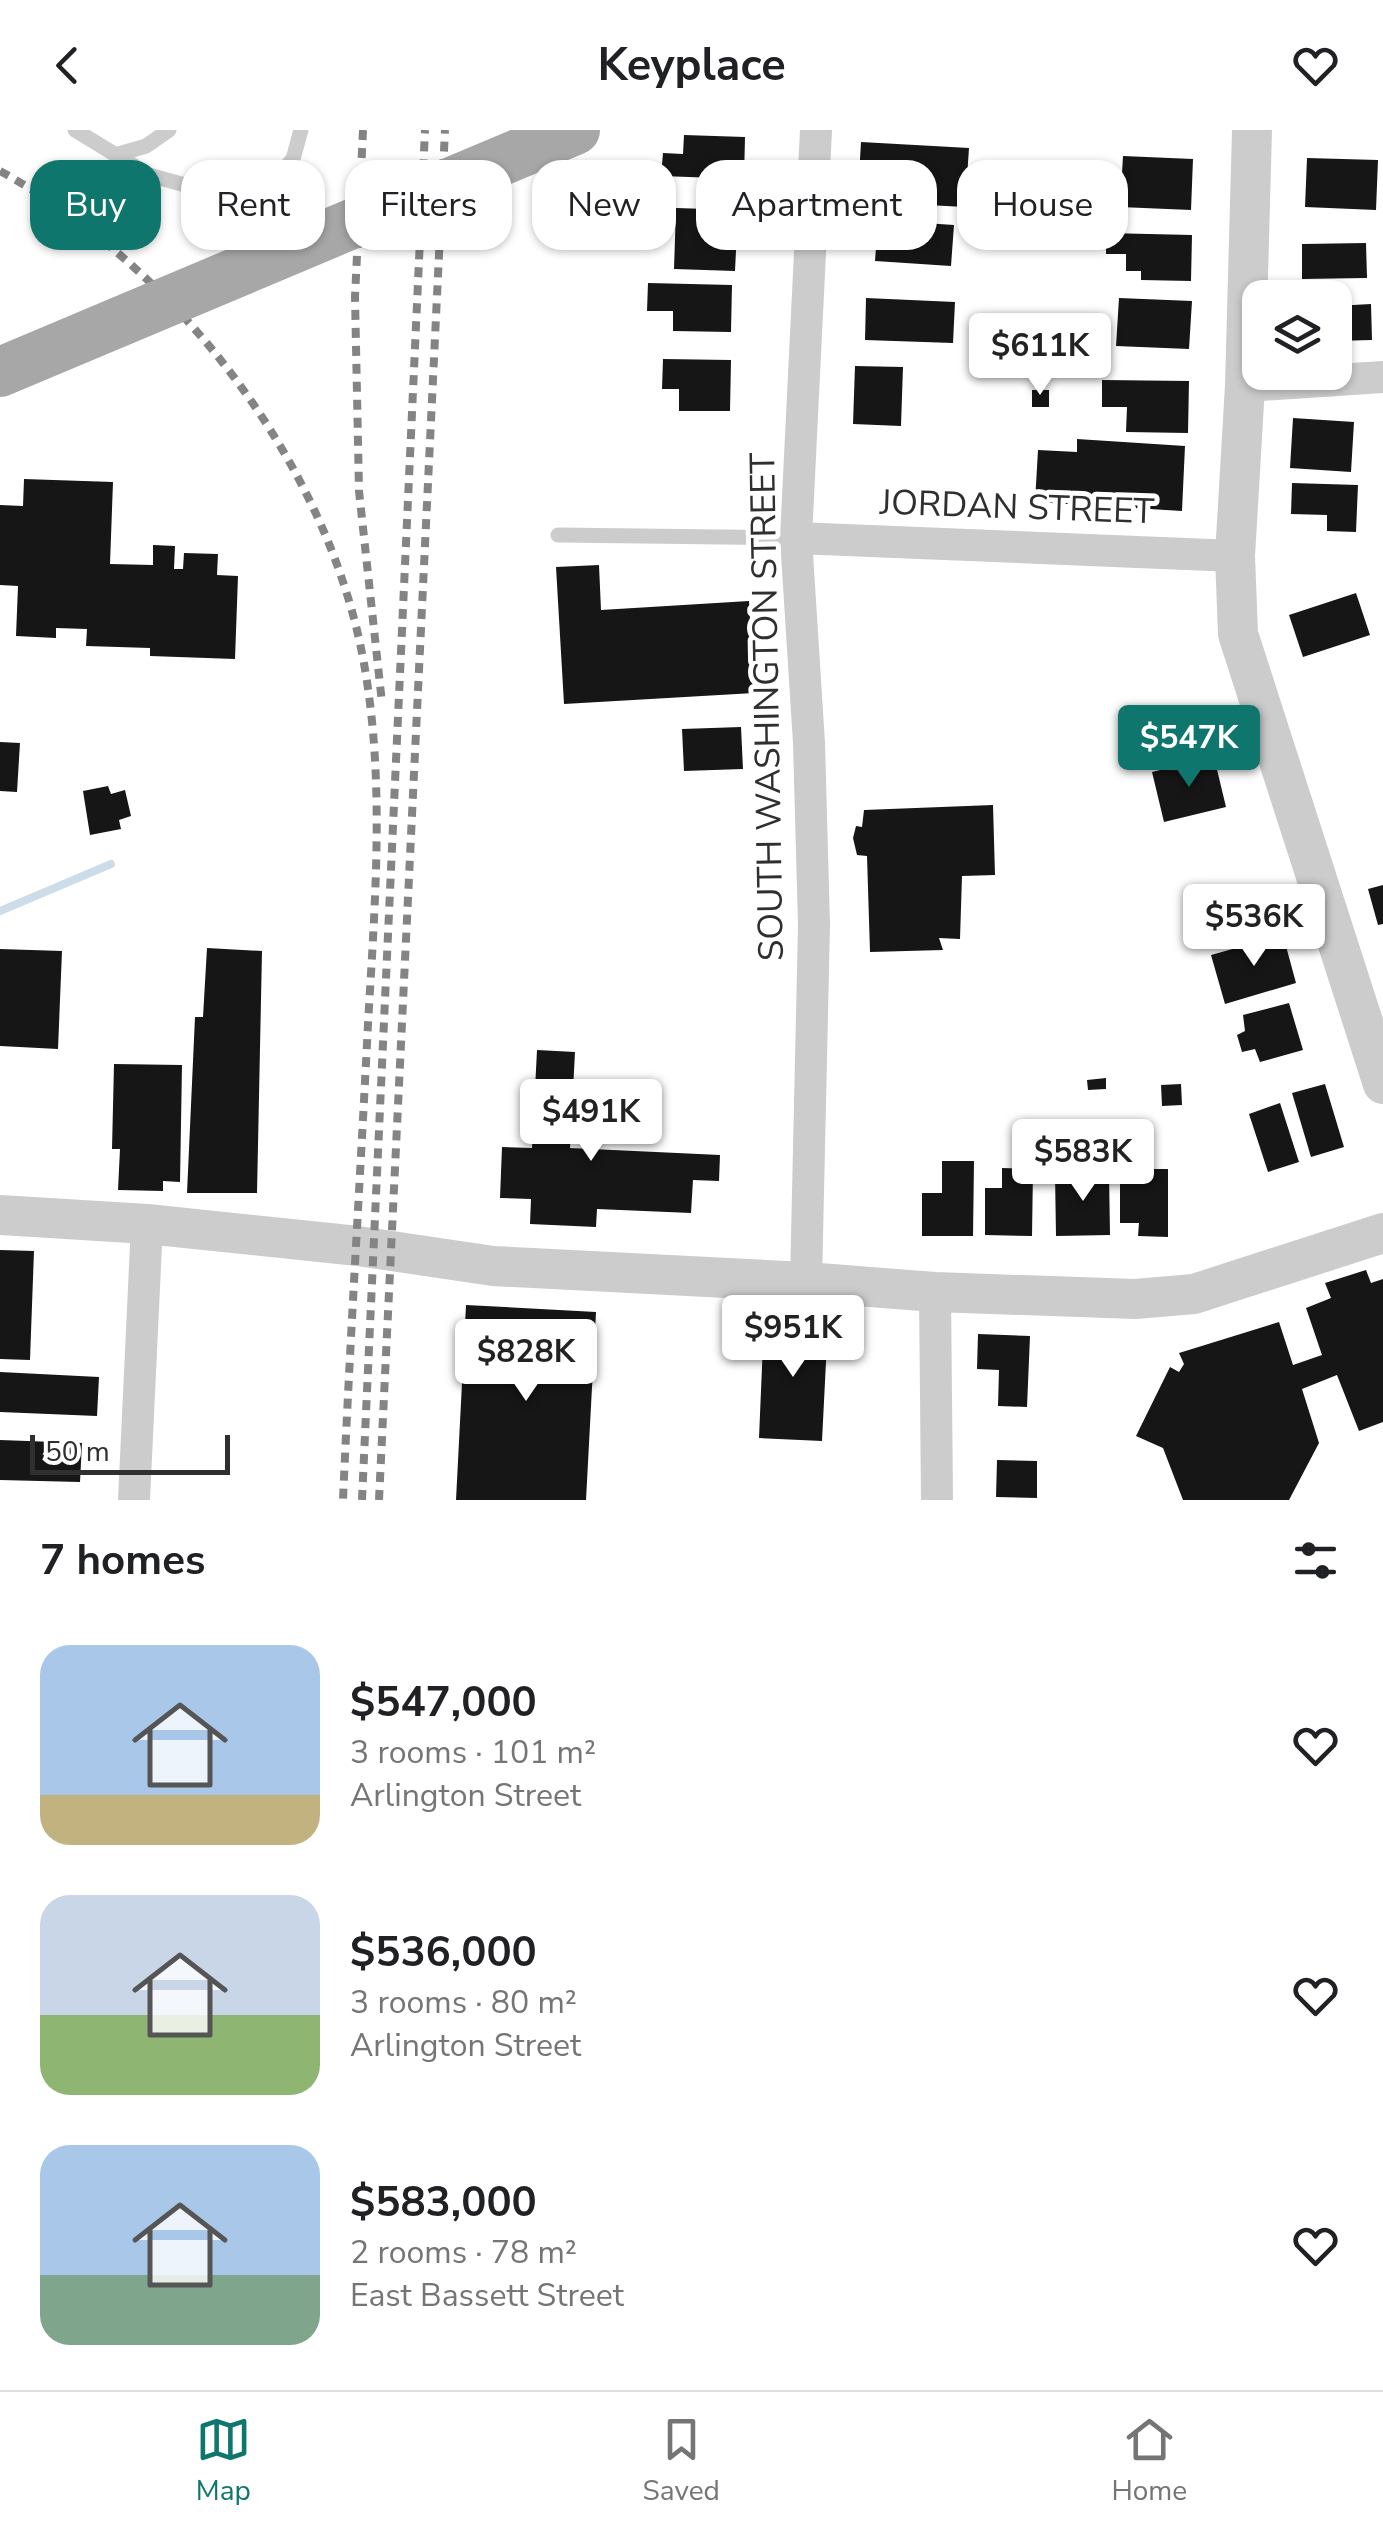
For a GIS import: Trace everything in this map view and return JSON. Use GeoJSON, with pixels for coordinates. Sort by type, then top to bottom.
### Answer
{"type":"FeatureCollection","features":[{"type":"Feature","properties":{"kind":"main road"},"geometry":{"type":"LineString","coordinates":[[0,372],[575,130]]}},
{"type":"Feature","properties":{"kind":"street","name":"SOUTH WASHINGTON STREET"},"geometry":{"type":"LineString","coordinates":[[806,1282],[814,925],[809,743],[796,538],[816,130]]}},
{"type":"Feature","properties":{"kind":"street"},"geometry":{"type":"LineString","coordinates":[[1248,280],[1252,130]]}},
{"type":"Feature","properties":{"kind":"street"},"geometry":{"type":"LineString","coordinates":[[1352,379],[1383,377]]}},
{"type":"Feature","properties":{"kind":"street"},"geometry":{"type":"LineString","coordinates":[[1245,390],[1235,556],[1238,634],[1383,1084]]}},
{"type":"Feature","properties":{"kind":"street","name":"JORDAN STREET"},"geometry":{"type":"LineString","coordinates":[[796,538],[1235,556]]}},
{"type":"Feature","properties":{"kind":"street"},"geometry":{"type":"LineString","coordinates":[[0,1215],[147,1224],[358,1246],[493,1266],[935,1292],[1135,1299],[1194,1294],[1383,1233]]}},
{"type":"Feature","properties":{"kind":"street"},"geometry":{"type":"LineString","coordinates":[[134,1500],[147,1224]]}},
{"type":"Feature","properties":{"kind":"street"},"geometry":{"type":"LineString","coordinates":[[935,1292],[938,1500]]}},
{"type":"Feature","properties":{"kind":"lane"},"geometry":{"type":"LineString","coordinates":[[75,130],[149,175],[207,191],[256,185],[280,174],[293,160],[301,130]]}},
{"type":"Feature","properties":{"kind":"lane"},"geometry":{"type":"LineString","coordinates":[[114,155],[146,146],[169,130]]}},
{"type":"Feature","properties":{"kind":"lane"},"geometry":{"type":"LineString","coordinates":[[558,535],[796,538]]}},
{"type":"Feature","properties":{"kind":"building"},"geometry":{"type":"Polygon","coordinates":[[[684,135],[745,137],[744,160],[696,160],[696,177],[676,177],[676,160],[662,160],[663,153],[683,154],[684,135]]]}},
{"type":"Feature","properties":{"kind":"building"},"geometry":{"type":"Polygon","coordinates":[[[861,142],[969,148],[968,160],[957,160],[957,207],[937,206],[937,160],[860,160],[861,142]]]}},
{"type":"Feature","properties":{"kind":"building"},"geometry":{"type":"Polygon","coordinates":[[[1123,156],[1193,159],[1191,210],[1128,207],[1128,160],[1123,160],[1123,156]]]}},
{"type":"Feature","properties":{"kind":"building"},"geometry":{"type":"Polygon","coordinates":[[[1307,158],[1378,160],[1376,210],[1305,207],[1307,158]]]}},
{"type":"Feature","properties":{"kind":"building"},"geometry":{"type":"Polygon","coordinates":[[[676,208],[696,209],[696,250],[736,250],[735,271],[674,269],[676,208]]]}},
{"type":"Feature","properties":{"kind":"building"},"geometry":{"type":"Polygon","coordinates":[[[937,224],[954,225],[951,266],[875,261],[876,250],[937,250],[937,224]]]}},
{"type":"Feature","properties":{"kind":"building"},"geometry":{"type":"Polygon","coordinates":[[[1128,234],[1192,235],[1191,281],[1141,280],[1141,271],[1126,271],[1126,254],[1106,254],[1106,250],[1128,250],[1128,234]]]}},
{"type":"Feature","properties":{"kind":"building"},"geometry":{"type":"Polygon","coordinates":[[[1366,243],[1367,278],[1302,279],[1302,244],[1366,243]]]}},
{"type":"Feature","properties":{"kind":"building"},"geometry":{"type":"Polygon","coordinates":[[[648,283],[732,285],[731,332],[673,331],[673,311],[647,311],[648,283]]]}},
{"type":"Feature","properties":{"kind":"building"},"geometry":{"type":"Polygon","coordinates":[[[866,298],[955,302],[953,343],[865,340],[866,298]]]}},
{"type":"Feature","properties":{"kind":"building"},"geometry":{"type":"Polygon","coordinates":[[[1119,298],[1192,301],[1189,349],[1116,346],[1119,298]]]}},
{"type":"Feature","properties":{"kind":"building"},"geometry":{"type":"Polygon","coordinates":[[[1371,304],[1372,340],[1352,341],[1352,305],[1371,304]]]}},
{"type":"Feature","properties":{"kind":"building"},"geometry":{"type":"Polygon","coordinates":[[[663,359],[731,360],[730,411],[679,411],[679,389],[662,389],[663,359]]]}},
{"type":"Feature","properties":{"kind":"building"},"geometry":{"type":"Polygon","coordinates":[[[855,366],[903,367],[901,426],[853,424],[855,366]]]}},
{"type":"Feature","properties":{"kind":"building"},"geometry":{"type":"Polygon","coordinates":[[[1102,380],[1189,381],[1188,433],[1126,432],[1127,407],[1102,407],[1102,380]]]}},
{"type":"Feature","properties":{"kind":"building"},"geometry":{"type":"Polygon","coordinates":[[[1032,390],[1049,390],[1049,407],[1032,407],[1032,390]]]}},
{"type":"Feature","properties":{"kind":"building"},"geometry":{"type":"Polygon","coordinates":[[[1293,418],[1354,422],[1351,472],[1290,468],[1293,418]]]}},
{"type":"Feature","properties":{"kind":"building"},"geometry":{"type":"Polygon","coordinates":[[[1077,439],[1185,446],[1182,511],[1035,502],[1038,450],[1077,452],[1077,439]]]}},
{"type":"Feature","properties":{"kind":"building"},"geometry":{"type":"Polygon","coordinates":[[[24,479],[113,482],[110,564],[153,565],[153,545],[175,546],[174,569],[183,569],[184,553],[218,554],[217,575],[238,576],[235,659],[150,656],[150,648],[86,646],[87,629],[56,628],[56,638],[16,636],[18,586],[0,585],[0,505],[23,506],[24,479]]]}},
{"type":"Feature","properties":{"kind":"building"},"geometry":{"type":"Polygon","coordinates":[[[1292,483],[1358,485],[1356,532],[1327,531],[1327,515],[1291,514],[1292,483]]]}},
{"type":"Feature","properties":{"kind":"building"},"geometry":{"type":"Polygon","coordinates":[[[599,565],[601,610],[749,601],[754,693],[564,704],[556,567],[599,565]]]}},
{"type":"Feature","properties":{"kind":"building"},"geometry":{"type":"Polygon","coordinates":[[[1356,593],[1370,635],[1303,657],[1289,615],[1356,593]]]}},
{"type":"Feature","properties":{"kind":"building"},"geometry":{"type":"Polygon","coordinates":[[[741,727],[743,769],[684,771],[682,729],[741,727]]]}},
{"type":"Feature","properties":{"kind":"building"},"geometry":{"type":"Polygon","coordinates":[[[0,742],[20,743],[17,792],[0,791],[0,742]]]}},
{"type":"Feature","properties":{"kind":"building"},"geometry":{"type":"Polygon","coordinates":[[[1214,757],[1226,807],[1164,822],[1152,772],[1214,757]]]}},
{"type":"Feature","properties":{"kind":"building"},"geometry":{"type":"Polygon","coordinates":[[[108,786],[111,794],[125,790],[131,816],[119,820],[121,829],[90,835],[83,791],[108,786]]]}},
{"type":"Feature","properties":{"kind":"building"},"geometry":{"type":"Polygon","coordinates":[[[993,805],[995,875],[962,876],[960,939],[939,938],[943,950],[870,952],[867,856],[857,855],[853,838],[856,826],[862,827],[864,810],[993,805]]]}},
{"type":"Feature","properties":{"kind":"building"},"geometry":{"type":"Polygon","coordinates":[[[1383,885],[1383,924],[1378,925],[1368,889],[1383,885]]]}},
{"type":"Feature","properties":{"kind":"building"},"geometry":{"type":"Polygon","coordinates":[[[1283,935],[1296,983],[1225,1004],[1211,955],[1283,935]]]}},
{"type":"Feature","properties":{"kind":"building"},"geometry":{"type":"Polygon","coordinates":[[[207,948],[262,951],[257,1193],[187,1193],[195,1017],[203,1017],[207,948]]]}},
{"type":"Feature","properties":{"kind":"building"},"geometry":{"type":"Polygon","coordinates":[[[0,949],[62,951],[58,1049],[0,1046],[0,949]]]}},
{"type":"Feature","properties":{"kind":"building"},"geometry":{"type":"Polygon","coordinates":[[[1289,1003],[1303,1050],[1260,1062],[1255,1049],[1242,1052],[1237,1035],[1245,1031],[1243,1015],[1289,1003]]]}},
{"type":"Feature","properties":{"kind":"building"},"geometry":{"type":"Polygon","coordinates":[[[537,1050],[575,1052],[570,1148],[720,1155],[719,1181],[693,1180],[691,1213],[597,1209],[596,1227],[530,1224],[531,1199],[500,1198],[502,1147],[532,1148],[537,1050]]]}},
{"type":"Feature","properties":{"kind":"building"},"geometry":{"type":"Polygon","coordinates":[[[114,1064],[182,1065],[180,1182],[163,1181],[163,1191],[118,1190],[120,1149],[112,1149],[114,1064]]]}},
{"type":"Feature","properties":{"kind":"building"},"geometry":{"type":"Polygon","coordinates":[[[1106,1078],[1106,1089],[1088,1090],[1087,1080],[1106,1078]]]}},
{"type":"Feature","properties":{"kind":"building"},"geometry":{"type":"Polygon","coordinates":[[[1181,1084],[1182,1105],[1162,1106],[1161,1085],[1181,1084]]]}},
{"type":"Feature","properties":{"kind":"building"},"geometry":{"type":"Polygon","coordinates":[[[1325,1084],[1344,1147],[1311,1157],[1292,1093],[1325,1084]]]}},
{"type":"Feature","properties":{"kind":"building"},"geometry":{"type":"Polygon","coordinates":[[[1280,1103],[1299,1162],[1268,1172],[1249,1114],[1280,1103]]]}},
{"type":"Feature","properties":{"kind":"building"},"geometry":{"type":"Polygon","coordinates":[[[942,1161],[974,1161],[973,1236],[922,1236],[922,1193],[942,1193],[942,1161]]]}},
{"type":"Feature","properties":{"kind":"building"},"geometry":{"type":"Polygon","coordinates":[[[1002,1168],[1033,1169],[1032,1236],[985,1235],[985,1188],[1002,1188],[1002,1168]]]}},
{"type":"Feature","properties":{"kind":"building"},"geometry":{"type":"Polygon","coordinates":[[[1120,1169],[1168,1169],[1168,1237],[1138,1236],[1139,1223],[1120,1223],[1120,1169]]]}},
{"type":"Feature","properties":{"kind":"building"},"geometry":{"type":"Polygon","coordinates":[[[1109,1173],[1110,1235],[1056,1236],[1055,1174],[1109,1173]]]}},
{"type":"Feature","properties":{"kind":"building"},"geometry":{"type":"Polygon","coordinates":[[[0,1250],[34,1251],[30,1360],[0,1359],[0,1250]]]}},
{"type":"Feature","properties":{"kind":"building"},"geometry":{"type":"Polygon","coordinates":[[[1366,1270],[1371,1283],[1383,1279],[1383,1422],[1359,1431],[1337,1375],[1302,1389],[1319,1443],[1289,1500],[1183,1500],[1163,1448],[1136,1436],[1170,1367],[1179,1372],[1184,1364],[1179,1353],[1279,1322],[1293,1365],[1322,1355],[1306,1308],[1331,1298],[1325,1283],[1366,1270]]]}},
{"type":"Feature","properties":{"kind":"building"},"geometry":{"type":"Polygon","coordinates":[[[466,1305],[596,1312],[586,1500],[456,1500],[466,1305]]]}},
{"type":"Feature","properties":{"kind":"building"},"geometry":{"type":"Polygon","coordinates":[[[764,1319],[828,1322],[822,1441],[759,1438],[764,1319]]]}},
{"type":"Feature","properties":{"kind":"building"},"geometry":{"type":"Polygon","coordinates":[[[978,1334],[1030,1336],[1027,1407],[998,1406],[999,1370],[977,1369],[978,1334]]]}},
{"type":"Feature","properties":{"kind":"building"},"geometry":{"type":"Polygon","coordinates":[[[0,1372],[99,1377],[97,1416],[0,1412],[0,1372]]]}},
{"type":"Feature","properties":{"kind":"building"},"geometry":{"type":"Polygon","coordinates":[[[0,1440],[82,1443],[80,1482],[0,1480],[0,1440]]]}},
{"type":"Feature","properties":{"kind":"building"},"geometry":{"type":"Polygon","coordinates":[[[997,1460],[1037,1461],[1037,1498],[996,1497],[997,1460]]]}},
{"type":"Feature","properties":{"kind":"waterway"},"geometry":{"type":"LineString","coordinates":[[0,911],[111,864]]}},
{"type":"Feature","properties":{"kind":"railway"},"geometry":{"type":"LineString","coordinates":[[363,130],[355,297],[359,491],[382,703]]}},
{"type":"Feature","properties":{"kind":"railway"},"geometry":{"type":"LineString","coordinates":[[362,1500],[425,130]]}},
{"type":"Feature","properties":{"kind":"railway"},"geometry":{"type":"LineString","coordinates":[[379,1500],[445,130]]}},
{"type":"Feature","properties":{"kind":"railway"},"geometry":{"type":"LineString","coordinates":[[0,171],[64,211],[124,259],[181,314],[232,374],[276,439],[313,508],[342,580],[362,653],[374,745],[377,838],[343,1500]]}}]}
